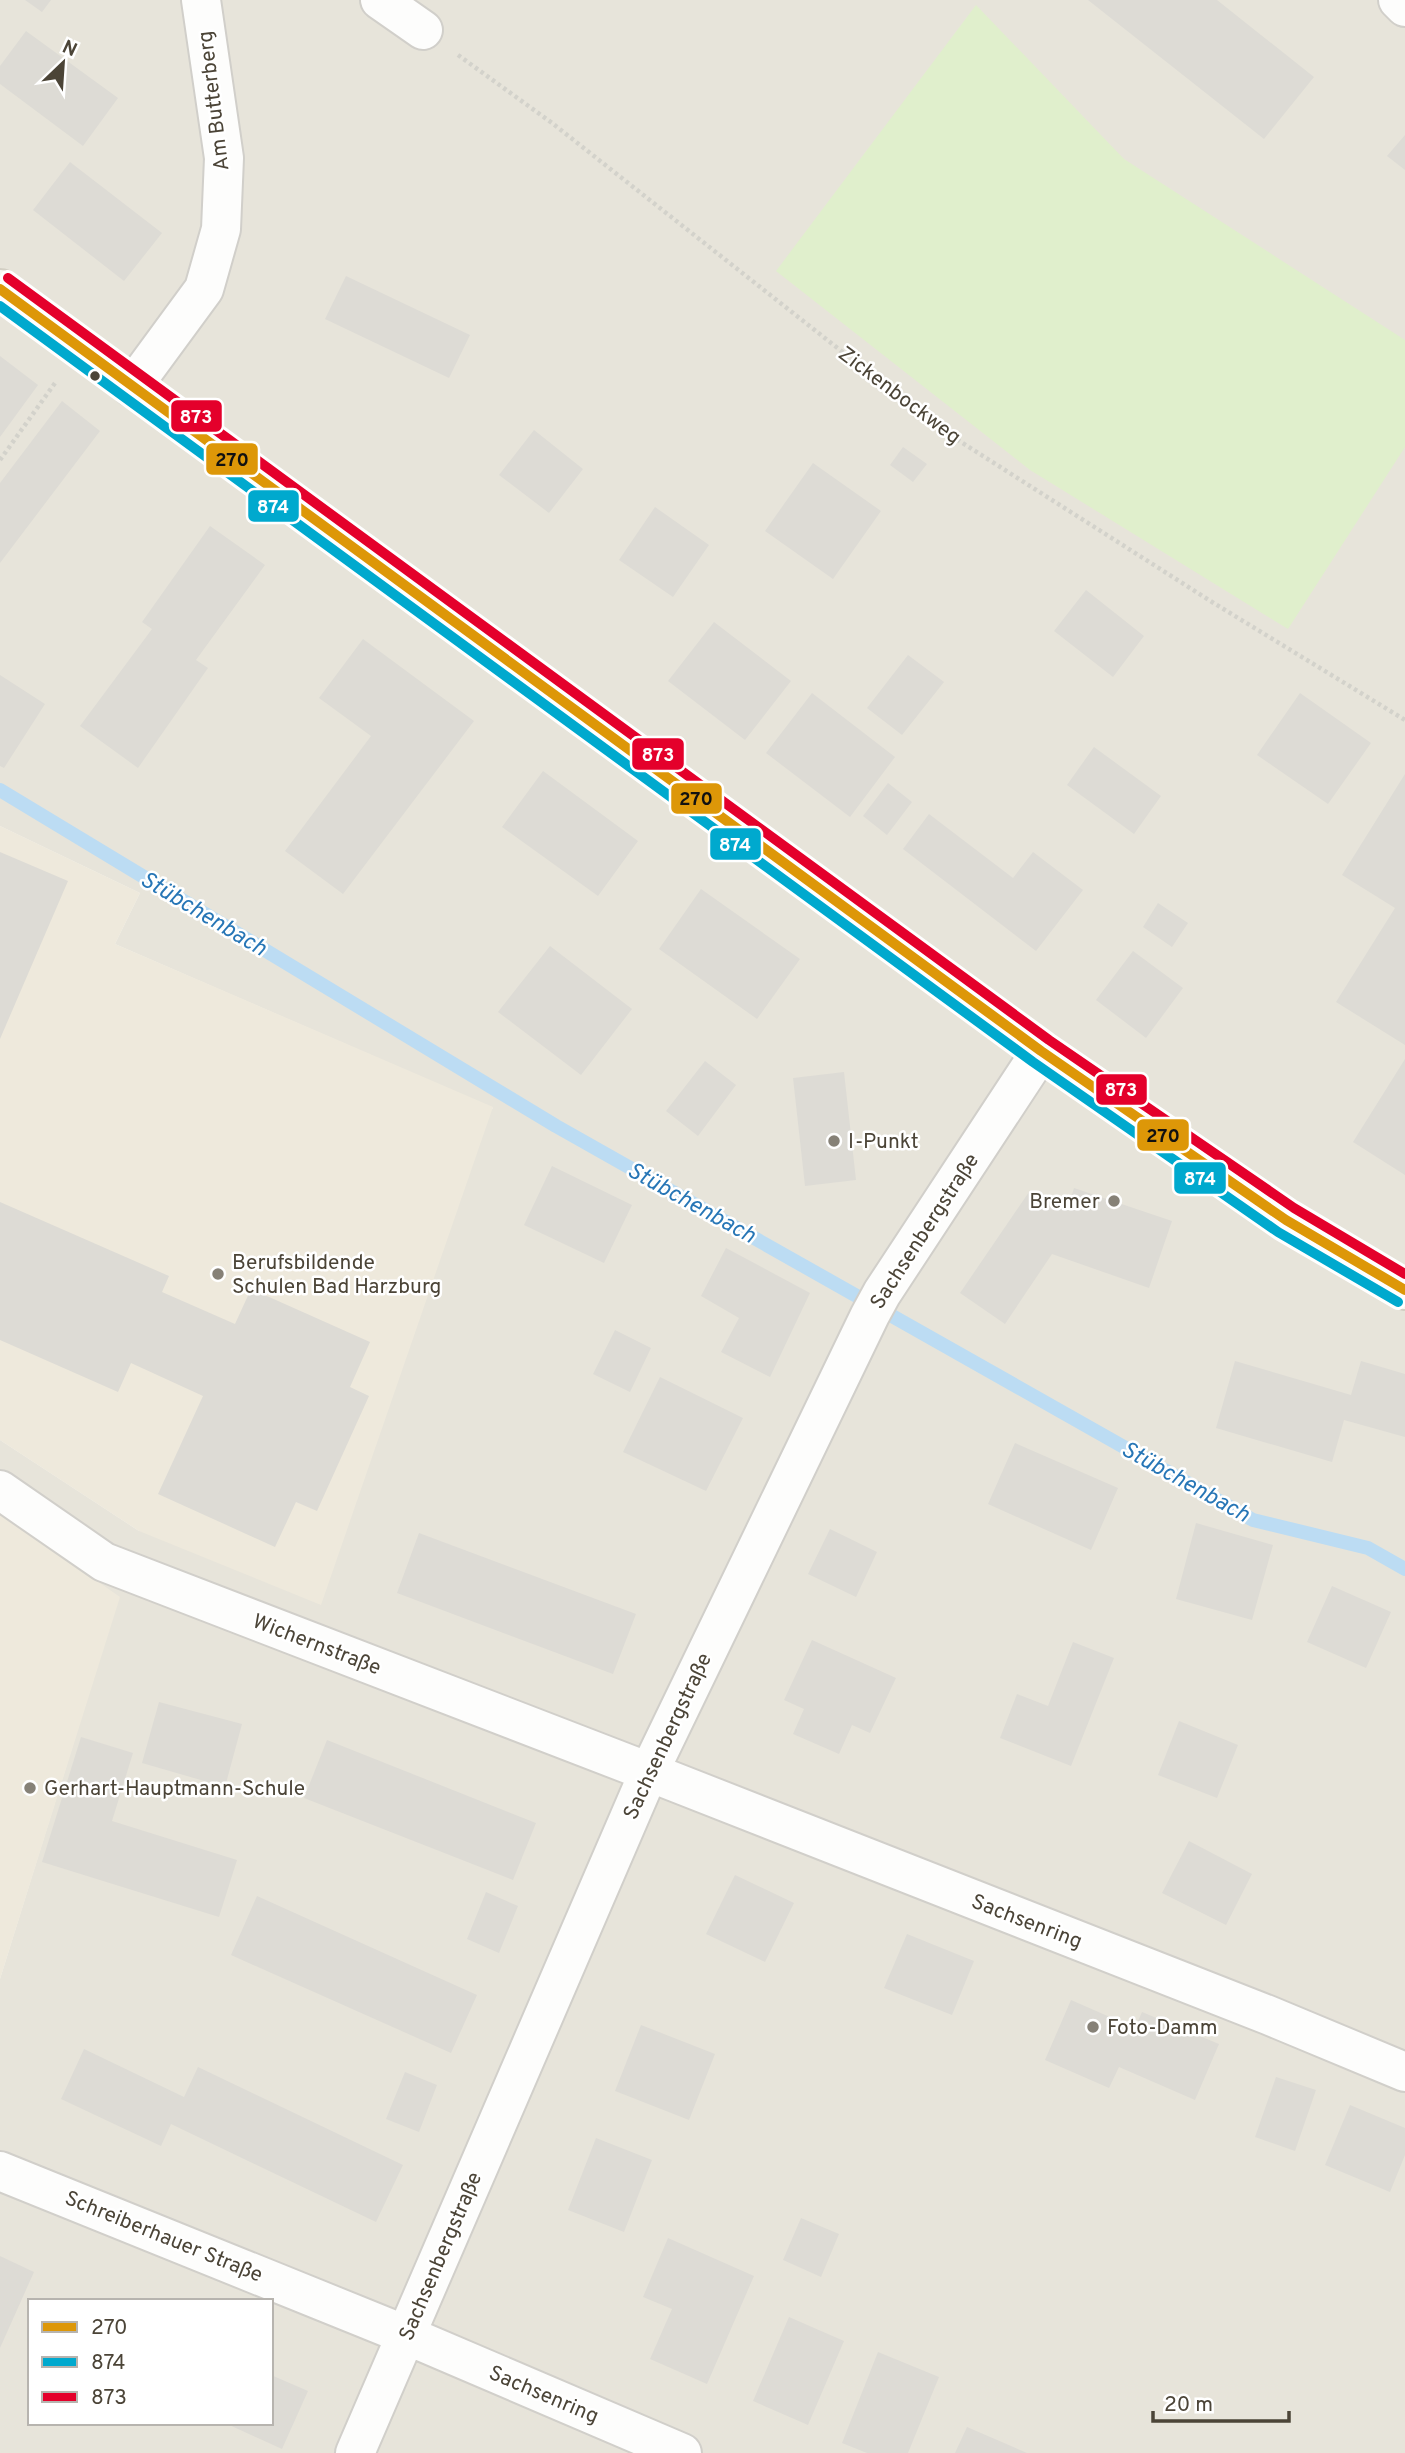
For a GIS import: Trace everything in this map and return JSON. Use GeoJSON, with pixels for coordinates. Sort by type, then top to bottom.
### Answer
{"type":"FeatureCollection","features":[{"type":"Feature","properties":{"kind":"main road"},"geometry":{"type":"LineString","coordinates":[[0,289],[1041,1051],[1286,1220],[1405,1290]]}},
{"type":"Feature","properties":{"kind":"street","name":"Am Butterberg"},"geometry":{"type":"LineString","coordinates":[[132,387],[204,289],[221,229],[224,158],[201,0]]}},
{"type":"Feature","properties":{"kind":"street"},"geometry":{"type":"LineString","coordinates":[[380,0],[423,30]]}},
{"type":"Feature","properties":{"kind":"street"},"geometry":{"type":"LineString","coordinates":[[1398,0],[1405,7]]}},
{"type":"Feature","properties":{"kind":"street","name":"Sachsenbergstraße"},"geometry":{"type":"LineString","coordinates":[[355,2453],[649,1772],[876,1304],[1041,1051]]}},
{"type":"Feature","properties":{"kind":"street","name":"Wichernstraße"},"geometry":{"type":"LineString","coordinates":[[0,1490],[104,1562],[649,1772]]}},
{"type":"Feature","properties":{"kind":"street","name":"Sachsenring"},"geometry":{"type":"LineString","coordinates":[[649,1772],[1268,2015],[1405,2072]]}},
{"type":"Feature","properties":{"kind":"street","name":"Schreiberhauer Straße"},"geometry":{"type":"LineString","coordinates":[[0,2171],[406,2335]]}},
{"type":"Feature","properties":{"kind":"street","name":"Sachsenring"},"geometry":{"type":"LineString","coordinates":[[406,2335],[682,2453]]}},
{"type":"Feature","properties":{"kind":"path","name":"Zickenbockweg"},"geometry":{"type":"LineString","coordinates":[[423,30],[552,123],[939,428],[1405,720]]}},
{"type":"Feature","properties":{"kind":"path"},"geometry":{"type":"LineString","coordinates":[[0,460],[80,348]]}},
{"type":"Feature","properties":{"kind":"shaded area"},"geometry":{"type":"Polygon","coordinates":[[[0,0],[1405,0],[1405,2453],[0,2453],[0,1979],[119,1597],[0,1514],[0,1440],[139,1531],[493,1108],[115,944],[140,893],[0,826],[0,0]]]}},
{"type":"Feature","properties":{"kind":"shaded area","name":"Berufsbildende Schulen Bad Harzburg"},"geometry":{"type":"Polygon","coordinates":[[[0,826],[140,893],[115,944],[493,1107],[321,1605],[139,1531],[0,1440],[0,826]]]}},
{"type":"Feature","properties":{"kind":"shaded area","name":"Gerhart-Hauptmann-Schule"},"geometry":{"type":"Polygon","coordinates":[[[0,1514],[120,1597],[0,1979],[0,1514]]]}},
{"type":"Feature","properties":{"kind":"green space"},"geometry":{"type":"Polygon","coordinates":[[[976,5],[1124,159],[1405,340],[1405,447],[1288,629],[1030,470],[776,271],[976,5]]]}},
{"type":"Feature","properties":{"kind":"building"},"geometry":{"type":"Polygon","coordinates":[[[25,0],[51,0],[42,12],[25,0]]]}},
{"type":"Feature","properties":{"kind":"building"},"geometry":{"type":"Polygon","coordinates":[[[1088,0],[1217,0],[1314,77],[1264,139],[1088,0]]]}},
{"type":"Feature","properties":{"kind":"building"},"geometry":{"type":"Polygon","coordinates":[[[26,31],[118,98],[83,146],[0,84],[0,66],[26,31]]]}},
{"type":"Feature","properties":{"kind":"building"},"geometry":{"type":"Polygon","coordinates":[[[1405,135],[1405,170],[1387,156],[1405,135]]]}},
{"type":"Feature","properties":{"kind":"building"},"geometry":{"type":"Polygon","coordinates":[[[70,162],[162,233],[124,281],[33,210],[70,162]]]}},
{"type":"Feature","properties":{"kind":"building"},"geometry":{"type":"Polygon","coordinates":[[[346,276],[470,335],[449,378],[325,319],[346,276]]]}},
{"type":"Feature","properties":{"kind":"building"},"geometry":{"type":"Polygon","coordinates":[[[0,356],[38,385],[0,437],[0,356]]]}},
{"type":"Feature","properties":{"kind":"building"},"geometry":{"type":"Polygon","coordinates":[[[62,401],[100,431],[0,563],[0,483],[62,401]]]}},
{"type":"Feature","properties":{"kind":"building"},"geometry":{"type":"Polygon","coordinates":[[[534,430],[583,469],[549,513],[499,475],[534,430]]]}},
{"type":"Feature","properties":{"kind":"building"},"geometry":{"type":"Polygon","coordinates":[[[903,447],[927,464],[913,482],[890,465],[903,447]]]}},
{"type":"Feature","properties":{"kind":"building"},"geometry":{"type":"Polygon","coordinates":[[[813,463],[881,511],[833,579],[765,531],[813,463]]]}},
{"type":"Feature","properties":{"kind":"building"},"geometry":{"type":"Polygon","coordinates":[[[655,507],[709,545],[673,597],[619,560],[655,507]]]}},
{"type":"Feature","properties":{"kind":"building"},"geometry":{"type":"Polygon","coordinates":[[[210,526],[265,565],[196,660],[208,668],[138,768],[80,726],[152,629],[142,622],[210,526]]]}},
{"type":"Feature","properties":{"kind":"building"},"geometry":{"type":"Polygon","coordinates":[[[1086,590],[1144,636],[1113,677],[1054,631],[1086,590]]]}},
{"type":"Feature","properties":{"kind":"building"},"geometry":{"type":"Polygon","coordinates":[[[714,622],[791,681],[745,740],[668,681],[714,622]]]}},
{"type":"Feature","properties":{"kind":"building"},"geometry":{"type":"Polygon","coordinates":[[[363,639],[474,721],[343,894],[285,851],[371,736],[319,698],[363,639]]]}},
{"type":"Feature","properties":{"kind":"building"},"geometry":{"type":"Polygon","coordinates":[[[908,655],[944,682],[902,735],[867,708],[908,655]]]}},
{"type":"Feature","properties":{"kind":"building"},"geometry":{"type":"Polygon","coordinates":[[[0,675],[45,704],[4,768],[0,766],[0,675]]]}},
{"type":"Feature","properties":{"kind":"building"},"geometry":{"type":"Polygon","coordinates":[[[812,693],[895,757],[850,817],[766,753],[812,693]]]}},
{"type":"Feature","properties":{"kind":"building"},"geometry":{"type":"Polygon","coordinates":[[[1300,693],[1371,743],[1328,804],[1257,755],[1300,693]]]}},
{"type":"Feature","properties":{"kind":"building"},"geometry":{"type":"Polygon","coordinates":[[[1094,747],[1161,796],[1134,834],[1067,785],[1094,747]]]}},
{"type":"Feature","properties":{"kind":"building"},"geometry":{"type":"Polygon","coordinates":[[[543,771],[638,841],[598,896],[502,827],[543,771]]]}},
{"type":"Feature","properties":{"kind":"building"},"geometry":{"type":"Polygon","coordinates":[[[1405,774],[1405,1045],[1336,1002],[1395,908],[1342,875],[1405,774]]]}},
{"type":"Feature","properties":{"kind":"building"},"geometry":{"type":"Polygon","coordinates":[[[888,783],[912,802],[887,835],[863,816],[888,783]]]}},
{"type":"Feature","properties":{"kind":"building"},"geometry":{"type":"Polygon","coordinates":[[[929,814],[1013,878],[1033,852],[1083,890],[1036,951],[903,849],[929,814]]]}},
{"type":"Feature","properties":{"kind":"building"},"geometry":{"type":"Polygon","coordinates":[[[0,852],[68,881],[0,1039],[0,852]]]}},
{"type":"Feature","properties":{"kind":"building"},"geometry":{"type":"Polygon","coordinates":[[[701,889],[800,959],[757,1019],[659,949],[701,889]]]}},
{"type":"Feature","properties":{"kind":"building"},"geometry":{"type":"Polygon","coordinates":[[[1158,903],[1188,923],[1172,947],[1143,927],[1158,903]]]}},
{"type":"Feature","properties":{"kind":"building"},"geometry":{"type":"Polygon","coordinates":[[[550,946],[632,1009],[581,1075],[498,1012],[550,946]]]}},
{"type":"Feature","properties":{"kind":"building"},"geometry":{"type":"Polygon","coordinates":[[[1133,951],[1183,988],[1146,1038],[1096,1000],[1133,951]]]}},
{"type":"Feature","properties":{"kind":"building"},"geometry":{"type":"Polygon","coordinates":[[[1405,1059],[1405,1175],[1353,1142],[1405,1059]]]}},
{"type":"Feature","properties":{"kind":"building"},"geometry":{"type":"Polygon","coordinates":[[[705,1061],[736,1085],[698,1136],[666,1111],[705,1061]]]}},
{"type":"Feature","properties":{"kind":"building"},"geometry":{"type":"Polygon","coordinates":[[[844,1072],[856,1180],[805,1186],[793,1078],[844,1072]]]}},
{"type":"Feature","properties":{"kind":"building"},"geometry":{"type":"Polygon","coordinates":[[[552,1166],[632,1205],[604,1263],[524,1225],[552,1166]]]}},
{"type":"Feature","properties":{"kind":"building"},"geometry":{"type":"Polygon","coordinates":[[[1074,1188],[1172,1221],[1149,1288],[1052,1254],[1005,1324],[960,1293],[1029,1192],[1068,1207],[1074,1188]]]}},
{"type":"Feature","properties":{"kind":"building"},"geometry":{"type":"Polygon","coordinates":[[[0,1202],[169,1276],[162,1292],[235,1324],[251,1289],[370,1342],[350,1387],[369,1396],[317,1511],[296,1502],[275,1547],[158,1494],[203,1396],[131,1363],[118,1392],[0,1340],[0,1202]]]}},
{"type":"Feature","properties":{"kind":"building"},"geometry":{"type":"Polygon","coordinates":[[[726,1248],[810,1293],[770,1377],[721,1352],[739,1318],[701,1296],[726,1248]]]}},
{"type":"Feature","properties":{"kind":"building"},"geometry":{"type":"Polygon","coordinates":[[[615,1330],[651,1348],[630,1392],[593,1374],[615,1330]]]}},
{"type":"Feature","properties":{"kind":"building"},"geometry":{"type":"Polygon","coordinates":[[[1235,1361],[1351,1395],[1361,1361],[1405,1374],[1405,1437],[1344,1420],[1332,1462],[1216,1428],[1235,1361]]]}},
{"type":"Feature","properties":{"kind":"building"},"geometry":{"type":"Polygon","coordinates":[[[660,1377],[743,1418],[706,1491],[623,1452],[660,1377]]]}},
{"type":"Feature","properties":{"kind":"building"},"geometry":{"type":"Polygon","coordinates":[[[1015,1443],[1118,1488],[1091,1550],[988,1504],[1015,1443]]]}},
{"type":"Feature","properties":{"kind":"building"},"geometry":{"type":"Polygon","coordinates":[[[1196,1523],[1273,1545],[1252,1620],[1176,1599],[1196,1523]]]}},
{"type":"Feature","properties":{"kind":"building"},"geometry":{"type":"Polygon","coordinates":[[[830,1529],[877,1552],[856,1597],[808,1574],[830,1529]]]}},
{"type":"Feature","properties":{"kind":"building"},"geometry":{"type":"Polygon","coordinates":[[[419,1533],[636,1614],[613,1674],[397,1593],[419,1533]]]}},
{"type":"Feature","properties":{"kind":"building"},"geometry":{"type":"Polygon","coordinates":[[[1332,1586],[1391,1612],[1366,1668],[1307,1642],[1332,1586]]]}},
{"type":"Feature","properties":{"kind":"building"},"geometry":{"type":"Polygon","coordinates":[[[812,1640],[896,1678],[870,1733],[852,1725],[839,1754],[793,1734],[804,1709],[784,1700],[812,1640]]]}},
{"type":"Feature","properties":{"kind":"building"},"geometry":{"type":"Polygon","coordinates":[[[1073,1642],[1114,1658],[1071,1766],[1000,1738],[1017,1694],[1048,1706],[1073,1642]]]}},
{"type":"Feature","properties":{"kind":"building"},"geometry":{"type":"Polygon","coordinates":[[[159,1702],[242,1724],[225,1787],[142,1763],[159,1702]]]}},
{"type":"Feature","properties":{"kind":"building"},"geometry":{"type":"Polygon","coordinates":[[[1179,1721],[1238,1745],[1217,1798],[1158,1775],[1179,1721]]]}},
{"type":"Feature","properties":{"kind":"building"},"geometry":{"type":"Polygon","coordinates":[[[81,1737],[133,1753],[112,1821],[237,1860],[219,1917],[42,1862],[81,1737]]]}},
{"type":"Feature","properties":{"kind":"building"},"geometry":{"type":"Polygon","coordinates":[[[327,1740],[536,1823],[513,1880],[304,1798],[327,1740]]]}},
{"type":"Feature","properties":{"kind":"building"},"geometry":{"type":"Polygon","coordinates":[[[1189,1841],[1252,1874],[1226,1925],[1162,1893],[1189,1841]]]}},
{"type":"Feature","properties":{"kind":"building"},"geometry":{"type":"Polygon","coordinates":[[[735,1875],[794,1903],[765,1962],[706,1934],[735,1875]]]}},
{"type":"Feature","properties":{"kind":"building"},"geometry":{"type":"Polygon","coordinates":[[[486,1892],[518,1906],[499,1953],[467,1939],[486,1892]]]}},
{"type":"Feature","properties":{"kind":"building"},"geometry":{"type":"Polygon","coordinates":[[[257,1896],[477,1995],[451,2053],[231,1955],[257,1896]]]}},
{"type":"Feature","properties":{"kind":"building"},"geometry":{"type":"Polygon","coordinates":[[[907,1934],[974,1961],[952,2015],[884,1988],[907,1934]]]}},
{"type":"Feature","properties":{"kind":"building"},"geometry":{"type":"Polygon","coordinates":[[[1071,2000],[1135,2028],[1142,2012],[1219,2044],[1195,2100],[1119,2067],[1109,2088],[1045,2060],[1071,2000]]]}},
{"type":"Feature","properties":{"kind":"building"},"geometry":{"type":"Polygon","coordinates":[[[641,2025],[715,2054],[689,2120],[615,2091],[641,2025]]]}},
{"type":"Feature","properties":{"kind":"building"},"geometry":{"type":"Polygon","coordinates":[[[84,2049],[184,2097],[198,2067],[403,2165],[376,2222],[171,2124],[161,2146],[61,2099],[84,2049]]]}},
{"type":"Feature","properties":{"kind":"building"},"geometry":{"type":"Polygon","coordinates":[[[405,2072],[437,2085],[419,2132],[386,2119],[405,2072]]]}},
{"type":"Feature","properties":{"kind":"building"},"geometry":{"type":"Polygon","coordinates":[[[1276,2077],[1316,2090],[1295,2151],[1255,2137],[1276,2077]]]}},
{"type":"Feature","properties":{"kind":"building"},"geometry":{"type":"Polygon","coordinates":[[[1350,2105],[1405,2128],[1405,2155],[1390,2192],[1325,2165],[1350,2105]]]}},
{"type":"Feature","properties":{"kind":"building"},"geometry":{"type":"Polygon","coordinates":[[[596,2138],[652,2160],[624,2232],[568,2210],[596,2138]]]}},
{"type":"Feature","properties":{"kind":"building"},"geometry":{"type":"Polygon","coordinates":[[[801,2218],[839,2234],[821,2277],[783,2260],[801,2218]]]}},
{"type":"Feature","properties":{"kind":"building"},"geometry":{"type":"Polygon","coordinates":[[[668,2238],[754,2276],[707,2384],[650,2359],[672,2309],[643,2297],[668,2238]]]}},
{"type":"Feature","properties":{"kind":"building"},"geometry":{"type":"Polygon","coordinates":[[[0,2256],[34,2272],[0,2348],[0,2256]]]}},
{"type":"Feature","properties":{"kind":"building"},"geometry":{"type":"Polygon","coordinates":[[[789,2317],[844,2341],[808,2425],[753,2401],[789,2317]]]}},
{"type":"Feature","properties":{"kind":"building"},"geometry":{"type":"Polygon","coordinates":[[[878,2352],[939,2377],[908,2453],[867,2453],[842,2443],[878,2352]]]}},
{"type":"Feature","properties":{"kind":"building"},"geometry":{"type":"Polygon","coordinates":[[[273,2376],[308,2391],[282,2449],[229,2425],[273,2425],[273,2376]]]}},
{"type":"Feature","properties":{"kind":"building"},"geometry":{"type":"Polygon","coordinates":[[[967,2427],[1027,2453],[955,2453],[967,2427]]]}},
{"type":"Feature","properties":{"kind":"waterway","name":"Stübchenbach"},"geometry":{"type":"LineString","coordinates":[[0,790],[556,1126],[1253,1520],[1368,1548],[1405,1569]]}},
{"type":"Feature","properties":{"kind":"transit line","name":"873"},"geometry":{"type":"LineString","coordinates":[[8,278],[1049,1040],[1294,1208],[1405,1274]]}},
{"type":"Feature","properties":{"kind":"transit line","name":"270"},"geometry":{"type":"LineString","coordinates":[[0,289],[1041,1051],[1286,1220],[1405,1290]]}},
{"type":"Feature","properties":{"kind":"transit line","name":"874"},"geometry":{"type":"LineString","coordinates":[[0,306],[1033,1062],[1278,1232],[1398,1302]]}},
{"type":"Feature","properties":{"kind":"place","name":"I-Punkt"},"geometry":{"type":"Point","coordinates":[834,1141]}},
{"type":"Feature","properties":{"kind":"place","name":"Bremer"},"geometry":{"type":"Point","coordinates":[1114,1201]}},
{"type":"Feature","properties":{"kind":"place","name":"Berufsbildende Schulen Bad Harzburg"},"geometry":{"type":"Point","coordinates":[218,1274]}},
{"type":"Feature","properties":{"kind":"place","name":"Gerhart-Hauptmann-Schule"},"geometry":{"type":"Point","coordinates":[30,1788]}},
{"type":"Feature","properties":{"kind":"place","name":"Foto-Damm"},"geometry":{"type":"Point","coordinates":[1093,2027]}}]}
